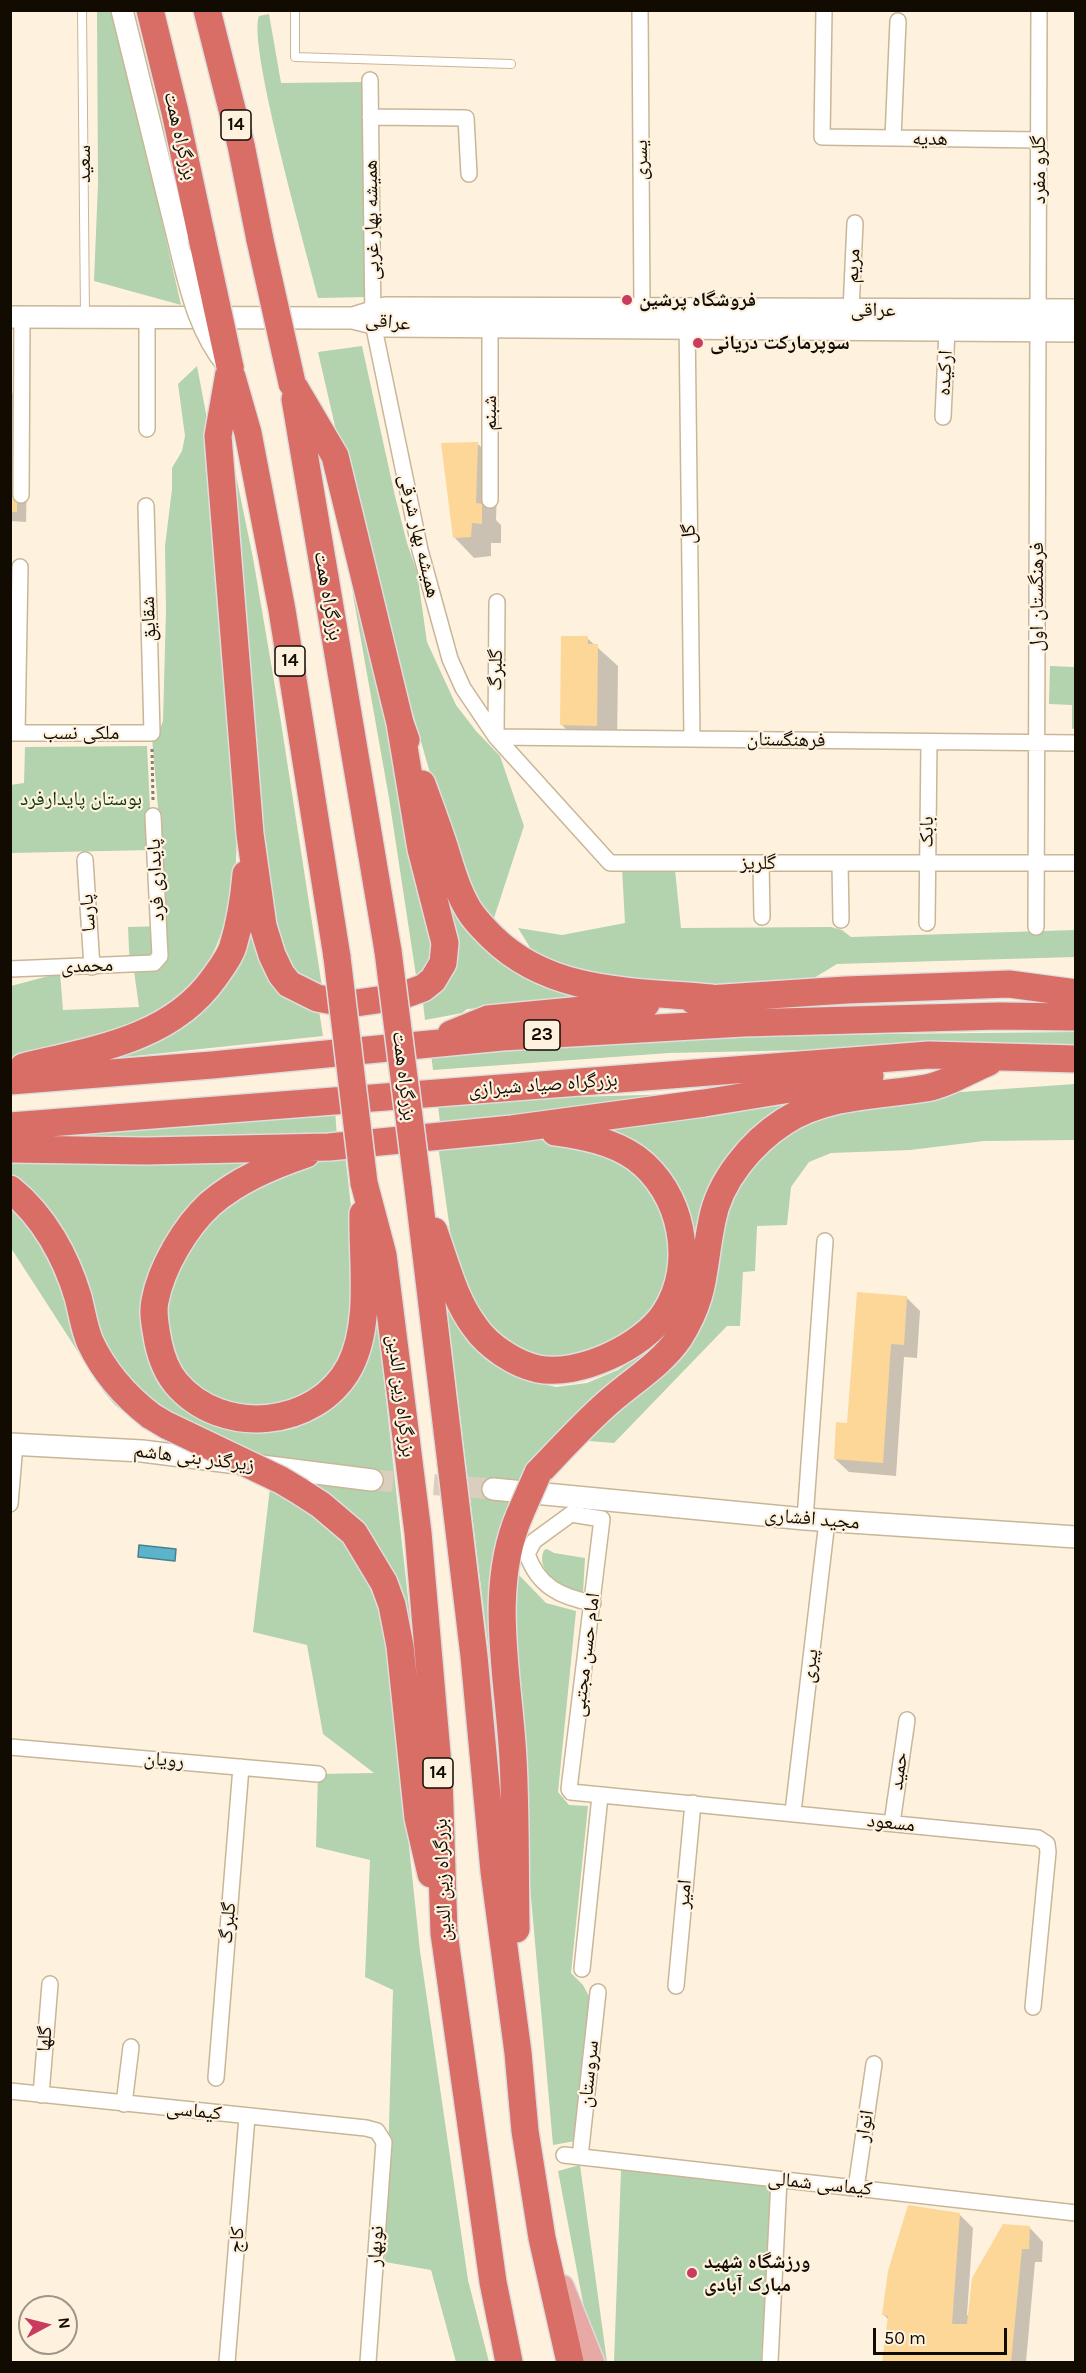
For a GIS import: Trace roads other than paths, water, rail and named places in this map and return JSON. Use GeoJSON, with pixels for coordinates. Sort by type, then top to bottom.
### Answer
{"type":"FeatureCollection","features":[{"type":"Feature","properties":{"kind":"highway","name":"بزرگراه همت"},"geometry":{"type":"LineString","coordinates":[[150,10],[175,112],[230,367],[248,433],[282,610],[337,957],[364,1183]]}},
{"type":"Feature","properties":{"kind":"highway","name":"بزرگراه همت"},"geometry":{"type":"LineString","coordinates":[[207,10],[241,145],[292,383],[388,951],[418,1188]]}},
{"type":"Feature","properties":{"kind":"highway"},"geometry":{"type":"LineString","coordinates":[[230,367],[218,436],[250,834],[266,940],[281,974],[289,984],[317,998],[349,1004],[398,997],[423,988],[440,971],[445,943],[421,849],[400,723],[335,456],[292,383]]}},
{"type":"Feature","properties":{"kind":"highway"},"geometry":{"type":"LineString","coordinates":[[400,723],[465,905],[509,953],[547,974],[568,982],[618,990],[711,998]]}},
{"type":"Feature","properties":{"kind":"highway"},"geometry":{"type":"LineString","coordinates":[[10,1070],[109,1046],[152,1030],[180,1013],[206,989],[233,948],[243,900],[250,834]]}},
{"type":"Feature","properties":{"kind":"highway"},"geometry":{"type":"LineString","coordinates":[[428,1043],[488,1019],[711,998],[1009,984],[1076,993]]}},
{"type":"Feature","properties":{"kind":"highway","name":"23"},"geometry":{"type":"LineString","coordinates":[[10,1081],[212,1065],[428,1043],[743,1023],[999,1016],[1076,1017]]}},
{"type":"Feature","properties":{"kind":"highway","name":"بزرگراه صیاد شیرازی"},"geometry":{"type":"LineString","coordinates":[[10,1126],[929,1056],[1076,1059]]}},
{"type":"Feature","properties":{"kind":"highway"},"geometry":{"type":"LineString","coordinates":[[10,1149],[146,1151],[329,1147],[512,1129],[996,1059]]}},
{"type":"Feature","properties":{"kind":"highway"},"geometry":{"type":"LineString","coordinates":[[518,2053],[514,1798],[503,1610],[504,1577],[512,1532],[520,1514],[602,1407],[665,1354],[677,1341],[690,1319],[700,1294],[712,1220],[719,1199],[728,1180],[755,1146],[787,1120],[814,1107],[874,1093],[928,1088],[996,1059]]}},
{"type":"Feature","properties":{"kind":"highway"},"geometry":{"type":"LineString","coordinates":[[418,1188],[460,1304],[476,1329],[499,1352],[538,1369],[565,1369],[593,1363],[618,1353],[644,1336],[664,1314],[676,1292],[683,1252],[680,1227],[671,1204],[648,1168],[617,1148],[586,1136],[512,1129]]}},
{"type":"Feature","properties":{"kind":"highway"},"geometry":{"type":"LineString","coordinates":[[329,1147],[280,1163],[230,1189],[208,1206],[173,1252],[163,1273],[154,1303],[156,1330],[160,1355],[167,1369],[176,1383],[190,1396],[224,1413],[266,1419],[294,1414],[316,1405],[342,1379],[351,1365],[364,1313],[362,1250],[364,1183]]}},
{"type":"Feature","properties":{"kind":"highway","name":"بزرگراه زین الدین"},"geometry":{"type":"LineString","coordinates":[[364,1183],[383,1255],[418,1533],[442,1823],[444,1933],[490,2259],[509,2362]]}},
{"type":"Feature","properties":{"kind":"highway","name":"14"},"geometry":{"type":"LineString","coordinates":[[418,1188],[474,1656],[494,1871],[518,2053],[525,2131],[542,2238],[570,2362]]}},
{"type":"Feature","properties":{"kind":"highway"},"geometry":{"type":"LineString","coordinates":[[10,1189],[21,1197],[38,1217],[58,1249],[77,1294],[89,1339],[98,1358],[128,1396],[151,1416],[166,1425],[281,1480],[321,1505],[354,1533],[384,1583],[392,1605],[400,1646],[418,1818],[444,1933]]}},
{"type":"Feature","properties":{"kind":"main road"},"geometry":{"type":"LineString","coordinates":[[122,10],[191,291],[212,346],[230,367]]}},
{"type":"Feature","properties":{"kind":"main road","name":"عراقی"},"geometry":{"type":"LineString","coordinates":[[16,317],[344,318],[373,317],[385,308],[642,309],[687,319],[947,330],[1038,320],[1076,310]]}},
{"type":"Feature","properties":{"kind":"main road","name":"عراقی"},"geometry":{"type":"LineString","coordinates":[[373,317],[385,326],[490,326],[851,310],[1038,320],[1076,331]]}},
{"type":"Feature","properties":{"kind":"main road"},"geometry":{"type":"LineString","coordinates":[[1009,984],[1076,978]]}},
{"type":"Feature","properties":{"kind":"main road","name":"زیرگذر بنی هاشم"},"geometry":{"type":"LineString","coordinates":[[13,1444],[142,1451],[372,1479]]}},
{"type":"Feature","properties":{"kind":"main road","name":"مجید افشاری"},"geometry":{"type":"LineString","coordinates":[[493,1489],[544,1483],[805,1519],[1076,1537]]}},
{"type":"Feature","properties":{"kind":"main road"},"geometry":{"type":"LineString","coordinates":[[542,2238],[592,2362]]}},
{"type":"Feature","properties":{"kind":"street","name":"یسری"},"geometry":{"type":"LineString","coordinates":[[640,10],[642,309]]}},
{"type":"Feature","properties":{"kind":"street","name":"هدیه"},"geometry":{"type":"LineString","coordinates":[[824,10],[822,137],[1039,140]]}},
{"type":"Feature","properties":{"kind":"street","name":"گلرو مفرد"},"geometry":{"type":"LineString","coordinates":[[1038,320],[1039,10]]}},
{"type":"Feature","properties":{"kind":"street"},"geometry":{"type":"LineString","coordinates":[[893,138],[898,21]]}},
{"type":"Feature","properties":{"kind":"street","name":"همیشه بهار غربی"},"geometry":{"type":"LineString","coordinates":[[370,80],[373,317]]}},
{"type":"Feature","properties":{"kind":"street"},"geometry":{"type":"LineString","coordinates":[[370,117],[466,118],[469,174]]}},
{"type":"Feature","properties":{"kind":"street","name":"مریم"},"geometry":{"type":"LineString","coordinates":[[851,310],[855,223]]}},
{"type":"Feature","properties":{"kind":"street"},"geometry":{"type":"LineString","coordinates":[[16,317],[21,495]]}},
{"type":"Feature","properties":{"kind":"street","name":"همیشه بهار شرقی"},"geometry":{"type":"LineString","coordinates":[[373,317],[420,550],[450,658],[463,688],[496,737]]}},
{"type":"Feature","properties":{"kind":"street"},"geometry":{"type":"LineString","coordinates":[[147,318],[147,429]]}},
{"type":"Feature","properties":{"kind":"street","name":"گل"},"geometry":{"type":"LineString","coordinates":[[687,319],[692,739]]}},
{"type":"Feature","properties":{"kind":"street","name":"فرهنگستان اول"},"geometry":{"type":"LineString","coordinates":[[1036,927],[1038,320]]}},
{"type":"Feature","properties":{"kind":"street","name":"شبنم"},"geometry":{"type":"LineString","coordinates":[[490,326],[490,500]]}},
{"type":"Feature","properties":{"kind":"street","name":"ارکیده"},"geometry":{"type":"LineString","coordinates":[[943,417],[947,330]]}},
{"type":"Feature","properties":{"kind":"street","name":"شقایق"},"geometry":{"type":"LineString","coordinates":[[146,506],[152,732]]}},
{"type":"Feature","properties":{"kind":"street"},"geometry":{"type":"LineString","coordinates":[[14,733],[20,567]]}},
{"type":"Feature","properties":{"kind":"street","name":"گلبرگ"},"geometry":{"type":"LineString","coordinates":[[496,737],[497,602]]}},
{"type":"Feature","properties":{"kind":"street","name":"ملکی نسب"},"geometry":{"type":"LineString","coordinates":[[14,733],[152,732]]}},
{"type":"Feature","properties":{"kind":"street","name":"فرهنگستان"},"geometry":{"type":"LineString","coordinates":[[496,737],[1076,743]]}},
{"type":"Feature","properties":{"kind":"street","name":"گلریز"},"geometry":{"type":"LineString","coordinates":[[496,737],[610,863],[1076,863]]}},
{"type":"Feature","properties":{"kind":"street","name":"بابک"},"geometry":{"type":"LineString","coordinates":[[927,923],[929,742]]}},
{"type":"Feature","properties":{"kind":"street","name":"پایداری فرد"},"geometry":{"type":"LineString","coordinates":[[153,816],[160,956]]}},
{"type":"Feature","properties":{"kind":"street","name":"پارسا"},"geometry":{"type":"LineString","coordinates":[[85,860],[92,967]]}},
{"type":"Feature","properties":{"kind":"street"},"geometry":{"type":"LineString","coordinates":[[761,863],[762,917]]}},
{"type":"Feature","properties":{"kind":"street"},"geometry":{"type":"LineString","coordinates":[[840,863],[841,920]]}},
{"type":"Feature","properties":{"kind":"street","name":"محمدی"},"geometry":{"type":"LineString","coordinates":[[10,969],[154,963],[160,956]]}},
{"type":"Feature","properties":{"kind":"street"},"geometry":{"type":"LineString","coordinates":[[805,1519],[825,1241]]}},
{"type":"Feature","properties":{"kind":"street"},"geometry":{"type":"LineString","coordinates":[[10,1504],[13,1444]]}},
{"type":"Feature","properties":{"kind":"street","name":"امام حسن مجتبی"},"geometry":{"type":"LineString","coordinates":[[570,1791],[593,1603],[602,1519],[571,1514],[534,1541],[527,1554],[533,1571],[547,1585],[573,1599],[593,1603]]}},
{"type":"Feature","properties":{"kind":"street","name":"پیری"},"geometry":{"type":"LineString","coordinates":[[793,1812],[827,1521]]}},
{"type":"Feature","properties":{"kind":"street","name":"حمید"},"geometry":{"type":"LineString","coordinates":[[892,1823],[907,1720]]}},
{"type":"Feature","properties":{"kind":"street","name":"رویان"},"geometry":{"type":"LineString","coordinates":[[10,1747],[318,1774]]}},
{"type":"Feature","properties":{"kind":"street","name":"گلبرگ"},"geometry":{"type":"LineString","coordinates":[[216,2078],[241,1767]]}},
{"type":"Feature","properties":{"kind":"street","name":"مسعود"},"geometry":{"type":"LineString","coordinates":[[570,1791],[600,1796],[793,1812],[1038,1838],[1047,1844],[1048,1852],[1033,2007]]}},
{"type":"Feature","properties":{"kind":"street"},"geometry":{"type":"LineString","coordinates":[[582,1969],[600,1796]]}},
{"type":"Feature","properties":{"kind":"street","name":"امیر"},"geometry":{"type":"LineString","coordinates":[[676,1986],[693,1803]]}},
{"type":"Feature","properties":{"kind":"street","name":"گلها"},"geometry":{"type":"LineString","coordinates":[[41,2095],[50,1984]]}},
{"type":"Feature","properties":{"kind":"street","name":"سروستان"},"geometry":{"type":"LineString","coordinates":[[580,2157],[598,1992]]}},
{"type":"Feature","properties":{"kind":"street"},"geometry":{"type":"LineString","coordinates":[[124,2104],[131,2047]]}},
{"type":"Feature","properties":{"kind":"street","name":"انوار"},"geometry":{"type":"LineString","coordinates":[[855,2188],[874,2064]]}},
{"type":"Feature","properties":{"kind":"street","name":"کیماسی"},"geometry":{"type":"LineString","coordinates":[[10,2091],[377,2131]]}},
{"type":"Feature","properties":{"kind":"street","name":"کاج"},"geometry":{"type":"LineString","coordinates":[[227,2362],[247,2117]]}},
{"type":"Feature","properties":{"kind":"street","name":"نوبهار"},"geometry":{"type":"LineString","coordinates":[[368,2362],[384,2142],[377,2131]]}},
{"type":"Feature","properties":{"kind":"street","name":"کیماسی شمالی"},"geometry":{"type":"LineString","coordinates":[[564,2155],[1076,2213]]}},
{"type":"Feature","properties":{"kind":"street"},"geometry":{"type":"LineString","coordinates":[[771,2362],[779,2180]]}},
{"type":"Feature","properties":{"kind":"lane","name":"سعید"},"geometry":{"type":"LineString","coordinates":[[82,10],[86,317]]}},
{"type":"Feature","properties":{"kind":"lane"},"geometry":{"type":"LineString","coordinates":[[296,10],[295,57],[511,64]]}},
{"type":"Feature","properties":{"kind":"water"},"geometry":{"type":"Polygon","coordinates":[[[139,1545],[176,1549],[175,1561],[138,1557],[139,1545]]]}},
{"type":"Feature","properties":{"kind":"tunnel"},"geometry":{"type":"LineString","coordinates":[[372,1480],[493,1489]]}},
{"type":"Feature","properties":{"kind":"place","name":"فروشگاه پرشین"},"geometry":{"type":"Point","coordinates":[627,300]}},
{"type":"Feature","properties":{"kind":"place","name":"سوپرمارکت دریانی"},"geometry":{"type":"Point","coordinates":[698,343]}},
{"type":"Feature","properties":{"kind":"place","name":"ورزشگاه شهید مبارک آبادی"},"geometry":{"type":"Point","coordinates":[692,2273]}},
{"type":"Feature","properties":{"kind":"park label","name":"بوستان پایدارفرد"},"geometry":{"type":"Point","coordinates":[81,799]}}]}
